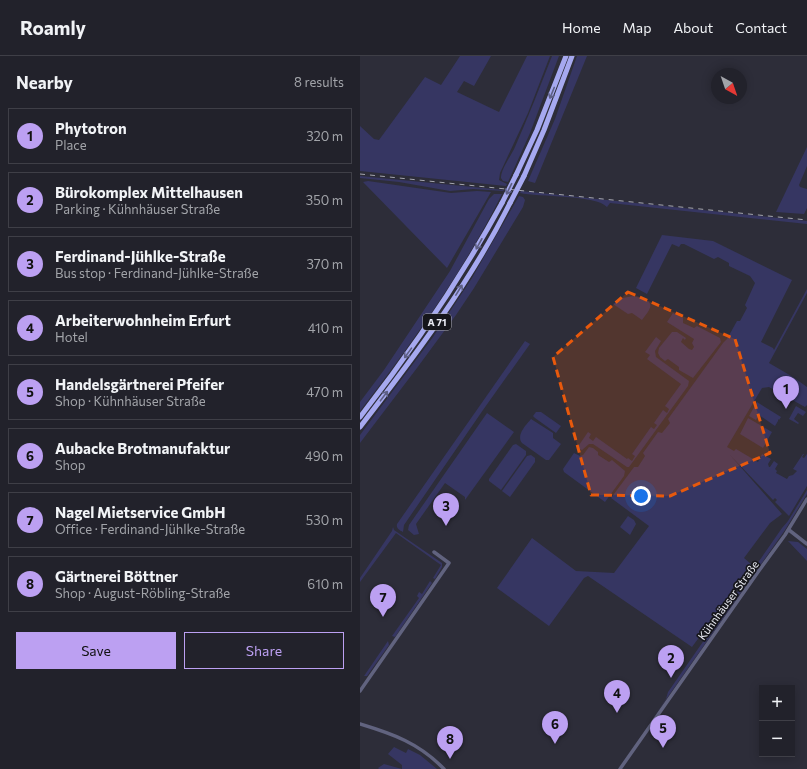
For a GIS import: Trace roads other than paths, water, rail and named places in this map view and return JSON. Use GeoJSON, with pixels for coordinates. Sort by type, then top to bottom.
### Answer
{"type":"FeatureCollection","features":[{"type":"Feature","properties":{"kind":"highway","name":"A 71"},"geometry":{"type":"LineString","coordinates":[[360,417],[417,341],[473,255],[516,175],[537,130],[566,56]]}},
{"type":"Feature","properties":{"kind":"highway","name":"A 71"},"geometry":{"type":"LineString","coordinates":[[360,427],[394,383],[451,303],[510,203],[524,176],[547,123],[572,56]]}},
{"type":"Feature","properties":{"kind":"street","name":"Kühnhäuser Straße"},"geometry":{"type":"LineString","coordinates":[[620,769],[788,530],[807,499]]}},
{"type":"Feature","properties":{"kind":"street"},"geometry":{"type":"LineString","coordinates":[[788,530],[807,544]]}},
{"type":"Feature","properties":{"kind":"street"},"geometry":{"type":"LineString","coordinates":[[360,691],[449,563],[434,552]]}},
{"type":"Feature","properties":{"kind":"street"},"geometry":{"type":"LineString","coordinates":[[360,724],[391,733],[410,742],[429,755],[444,769]]}},
{"type":"Feature","properties":{"kind":"railway"},"geometry":{"type":"LineString","coordinates":[[360,174],[807,220]]}},
{"type":"Feature","properties":{"kind":"place","name":"Phytotron"},"geometry":{"type":"Point","coordinates":[786,409]}},
{"type":"Feature","properties":{"kind":"place","name":"Ferdinand-Jühlke-Straße"},"geometry":{"type":"Point","coordinates":[446,526]}},
{"type":"Feature","properties":{"kind":"place","name":"Nagel Mietservice GmbH"},"geometry":{"type":"Point","coordinates":[383,617]}},
{"type":"Feature","properties":{"kind":"place","name":"Bürokomplex Mittelhausen"},"geometry":{"type":"Point","coordinates":[671,678]}},
{"type":"Feature","properties":{"kind":"place","name":"Arbeiterwohnheim Erfurt"},"geometry":{"type":"Point","coordinates":[617,713]}},
{"type":"Feature","properties":{"kind":"place","name":"Aubacke Brotmanufaktur"},"geometry":{"type":"Point","coordinates":[555,744]}},
{"type":"Feature","properties":{"kind":"place","name":"Handelsgärtnerei Pfeifer"},"geometry":{"type":"Point","coordinates":[663,748]}},
{"type":"Feature","properties":{"kind":"place","name":"Gärtnerei Böttner"},"geometry":{"type":"Point","coordinates":[450,759]}}]}
